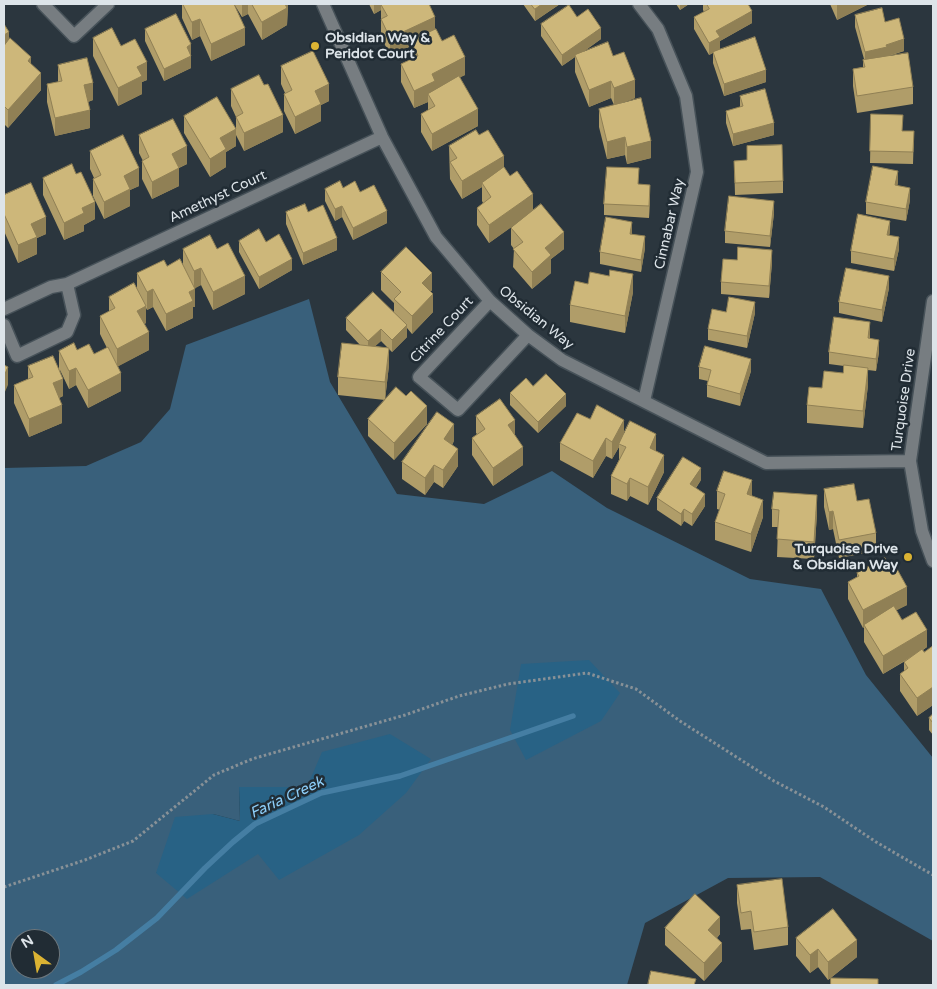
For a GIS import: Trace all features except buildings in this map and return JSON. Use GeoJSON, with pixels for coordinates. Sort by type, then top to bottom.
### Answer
{"type":"FeatureCollection","features":[{"type":"Feature","properties":{"kind":"street"},"geometry":{"type":"LineString","coordinates":[[43,4],[74,36],[108,4]]}},
{"type":"Feature","properties":{"kind":"street","name":"Obsidian Way"},"geometry":{"type":"LineString","coordinates":[[323,4],[382,137],[436,237],[490,301],[528,335],[562,360],[766,464],[910,461]]}},
{"type":"Feature","properties":{"kind":"street","name":"Cinnabar Way"},"geometry":{"type":"LineString","coordinates":[[639,4],[658,29],[686,96],[697,172],[644,401]]}},
{"type":"Feature","properties":{"kind":"street","name":"Amethyst Court"},"geometry":{"type":"LineString","coordinates":[[4,309],[51,287],[67,284],[382,137]]}},
{"type":"Feature","properties":{"kind":"street"},"geometry":{"type":"LineString","coordinates":[[4,325],[17,356],[66,332],[74,315],[67,284]]}},
{"type":"Feature","properties":{"kind":"street","name":"Citrine Court"},"geometry":{"type":"LineString","coordinates":[[490,301],[419,377],[458,410],[528,335]]}},
{"type":"Feature","properties":{"kind":"street","name":"Turquoise Drive"},"geometry":{"type":"LineString","coordinates":[[933,301],[910,461],[922,531],[933,561]]}},
{"type":"Feature","properties":{"kind":"path"},"geometry":{"type":"LineString","coordinates":[[4,887],[85,860],[133,841],[214,775],[252,759],[405,715],[459,696],[508,684],[587,673],[636,689],[680,721],[774,781],[824,807],[876,842],[933,875]]}},
{"type":"Feature","properties":{"kind":"shaded area"},"geometry":{"type":"Polygon","coordinates":[[[309,299],[330,382],[397,494],[484,504],[552,471],[607,508],[750,579],[821,589],[866,675],[933,758],[933,941],[820,877],[728,878],[645,923],[627,985],[4,985],[4,468],[86,466],[141,442],[170,409],[186,345],[309,299]],[[239,787],[240,821],[213,814],[156,873],[308,787],[239,787]]]}},
{"type":"Feature","properties":{"kind":"shaded area"},"geometry":{"type":"Polygon","coordinates":[[[589,660],[620,693],[601,721],[526,760],[510,730],[521,664],[589,660]]]}},
{"type":"Feature","properties":{"kind":"shaded area"},"geometry":{"type":"Polygon","coordinates":[[[390,734],[431,759],[406,793],[359,835],[279,880],[258,854],[187,899],[156,873],[175,817],[213,814],[240,821],[239,787],[307,787],[322,752],[390,734]]]}},
{"type":"Feature","properties":{"kind":"waterway","name":"Faria Creek"},"geometry":{"type":"LineString","coordinates":[[56,985],[116,950],[157,918],[205,868],[255,824],[321,793],[400,776],[573,716]]}},
{"type":"Feature","properties":{"kind":"place","name":"Obsidian Way & Peridot Court"},"geometry":{"type":"Point","coordinates":[315,46]}},
{"type":"Feature","properties":{"kind":"place","name":"Turquoise Drive & Obsidian Way"},"geometry":{"type":"Point","coordinates":[908,557]}}]}
